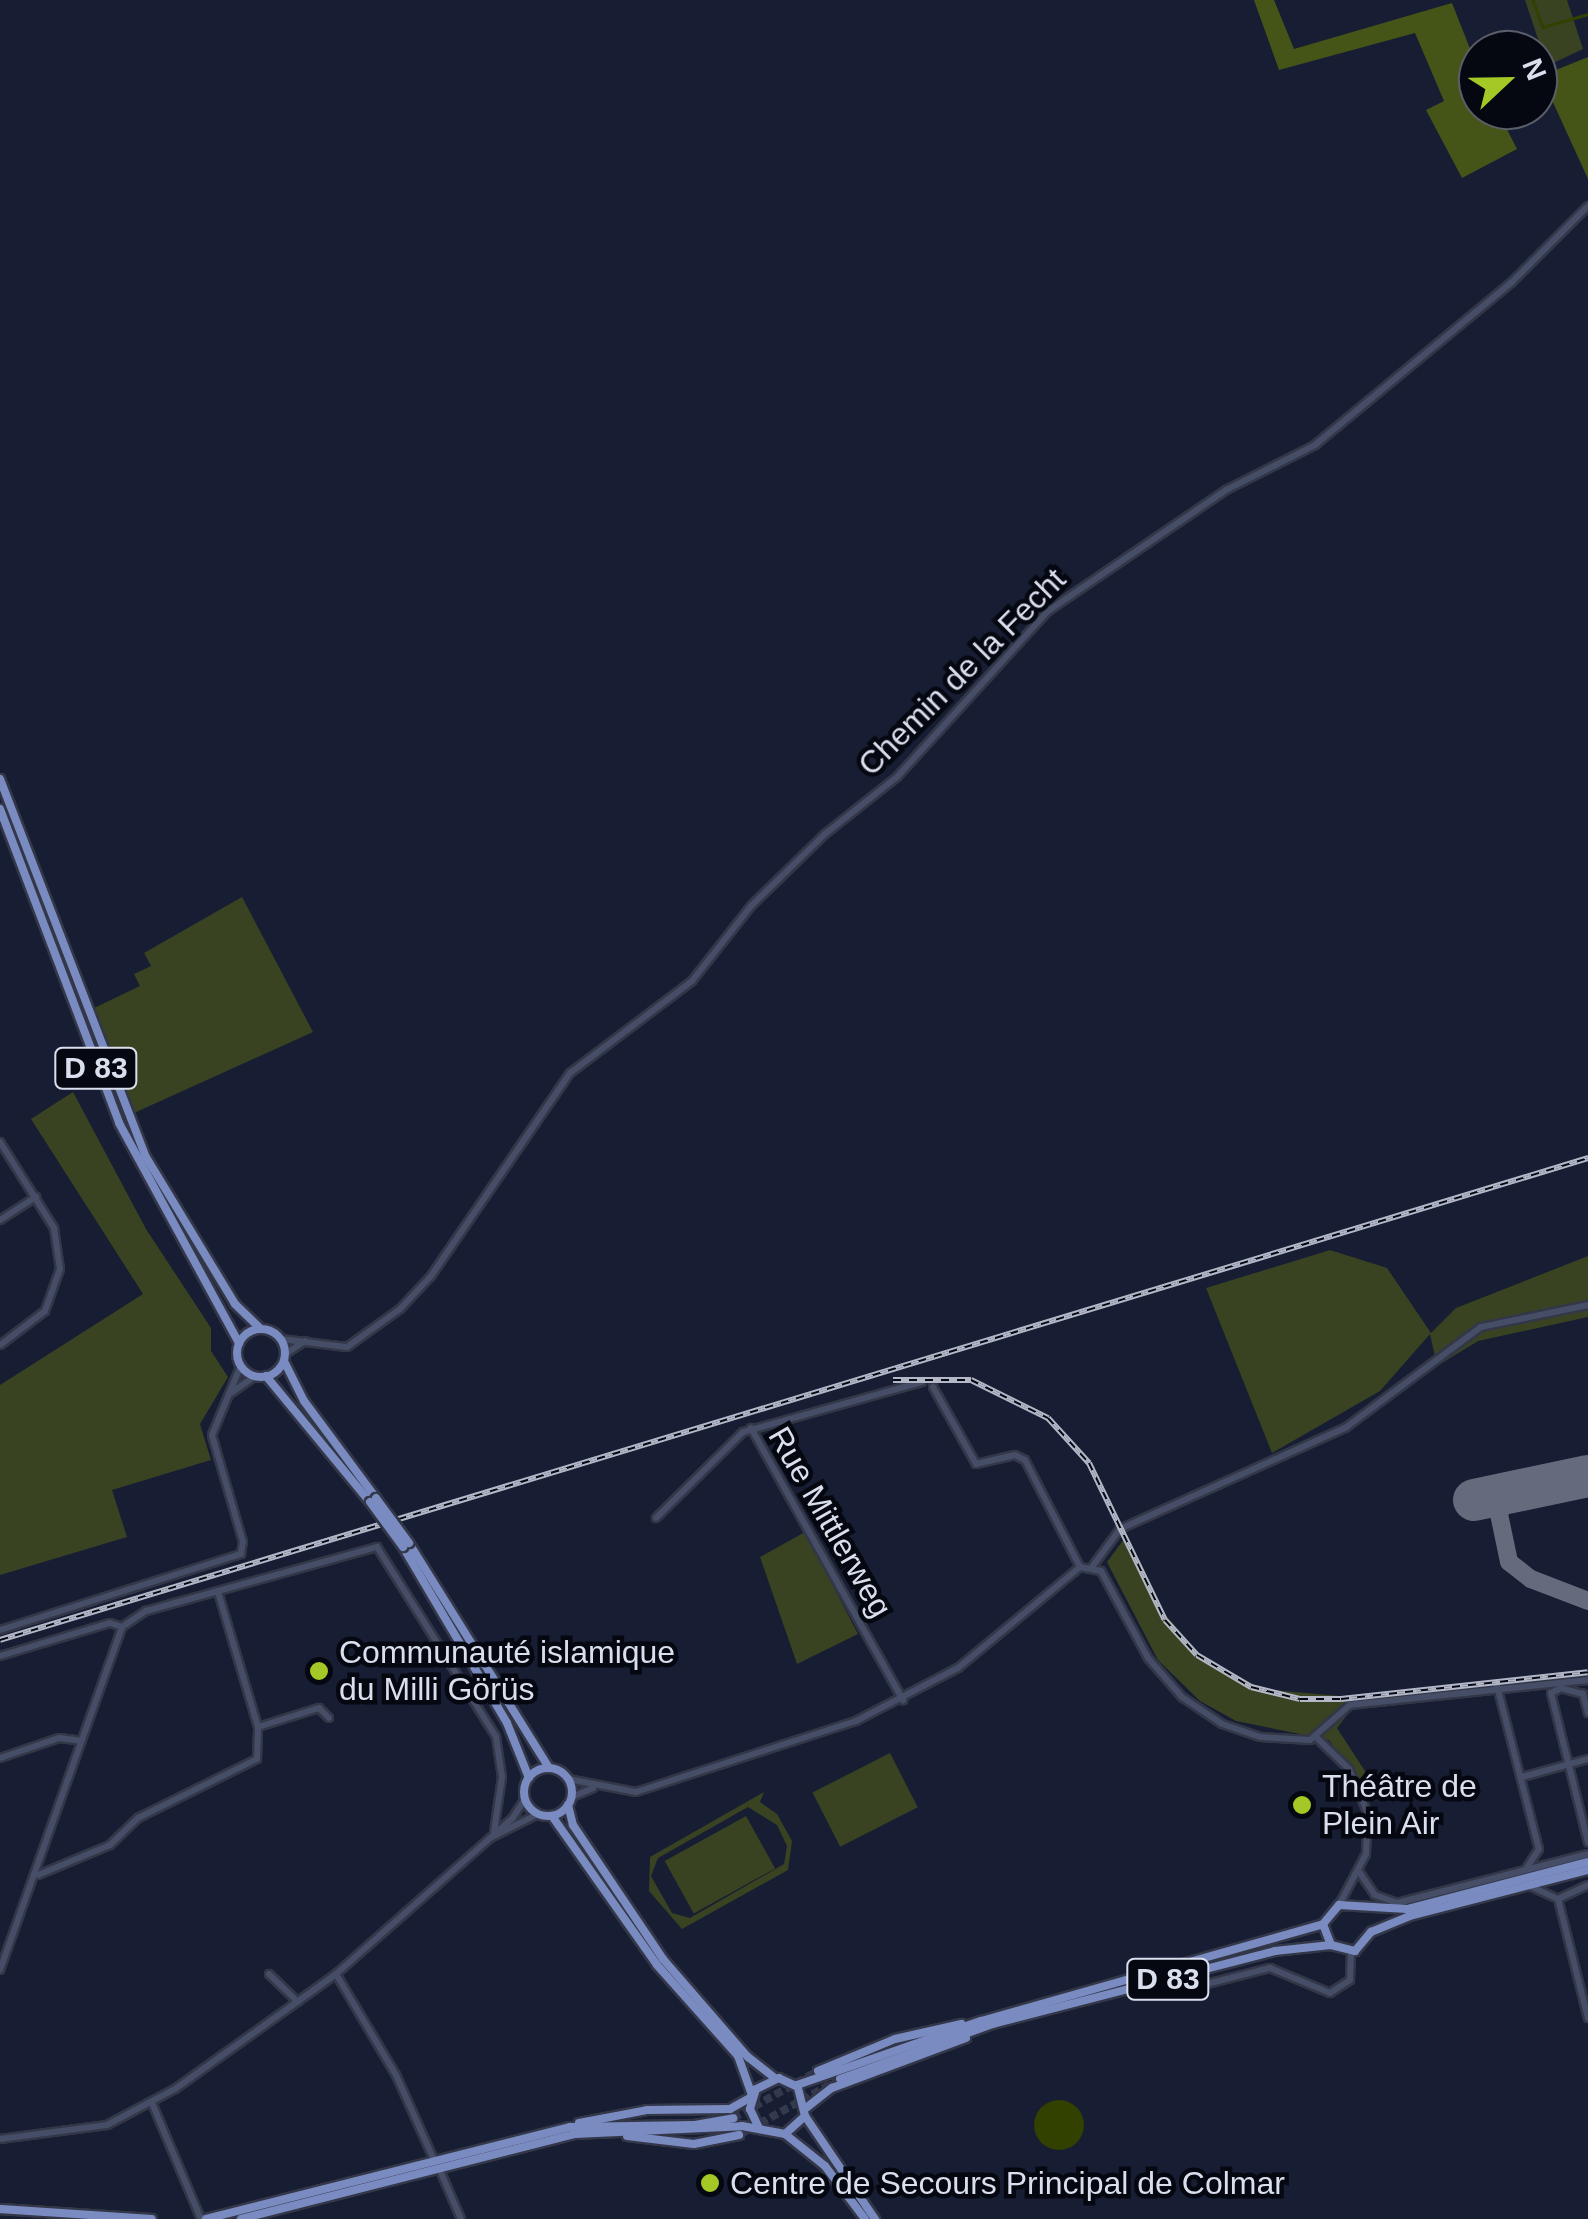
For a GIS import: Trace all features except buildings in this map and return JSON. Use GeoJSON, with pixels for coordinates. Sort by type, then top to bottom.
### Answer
{"type":"FeatureCollection","features":[{"type":"Feature","properties":{"kind":"main road","name":"D 83"},"geometry":{"type":"LineString","coordinates":[[0,779],[146,1157],[235,1304],[260,1328]]}},
{"type":"Feature","properties":{"kind":"main road","name":"D 83"},"geometry":{"type":"LineString","coordinates":[[0,809],[119,1123],[240,1343]]}},
{"type":"Feature","properties":{"kind":"main road"},"geometry":{"type":"LineString","coordinates":[[285,1357],[266,1376],[256,1376],[241,1364],[240,1343],[260,1328],[281,1339],[304,1401],[407,1545],[549,1768],[568,1779],[574,1825],[662,1959],[758,2068],[797,2086],[806,2112],[875,2219]]}},
{"type":"Feature","properties":{"kind":"main road"},"geometry":{"type":"LineString","coordinates":[[266,1376],[373,1500]]}},
{"type":"Feature","properties":{"kind":"main road"},"geometry":{"type":"LineString","coordinates":[[407,1545],[508,1723],[529,1778],[526,1799],[538,1814],[552,1816],[657,1965],[738,2056],[752,2095],[751,2114],[759,2128]]}},
{"type":"Feature","properties":{"kind":"main road"},"geometry":{"type":"LineString","coordinates":[[529,1778],[549,1768]]}},
{"type":"Feature","properties":{"kind":"main road"},"geometry":{"type":"LineString","coordinates":[[552,1816],[570,1801]]}},
{"type":"Feature","properties":{"kind":"main road"},"geometry":{"type":"LineString","coordinates":[[1588,1862],[1407,1909],[1364,1910],[1354,1904],[1339,1905],[1323,1924],[1331,1945],[1351,1952],[1371,1932],[1588,1870]]}},
{"type":"Feature","properties":{"kind":"main road"},"geometry":{"type":"LineString","coordinates":[[1364,1910],[1371,1932]]}},
{"type":"Feature","properties":{"kind":"main road","name":"D 83"},"geometry":{"type":"LineString","coordinates":[[797,2086],[981,2021],[1323,1924]]}},
{"type":"Feature","properties":{"kind":"main road","name":"D 83"},"geometry":{"type":"LineString","coordinates":[[840,2078],[1007,2022],[1275,1951],[1331,1945]]}},
{"type":"Feature","properties":{"kind":"main road","name":"D 83"},"geometry":{"type":"LineString","coordinates":[[818,2071],[895,2039],[981,2021]]}},
{"type":"Feature","properties":{"kind":"main road","name":"D 83"},"geometry":{"type":"LineString","coordinates":[[806,2112],[832,2088],[1007,2022]]}},
{"type":"Feature","properties":{"kind":"main road"},"geometry":{"type":"LineString","coordinates":[[242,2219],[637,2111],[730,2109],[779,2078]]}},
{"type":"Feature","properties":{"kind":"main road"},"geometry":{"type":"LineString","coordinates":[[785,2134],[806,2112]]}},
{"type":"Feature","properties":{"kind":"main road"},"geometry":{"type":"LineString","coordinates":[[570,2127],[695,2125],[734,2118]]}},
{"type":"Feature","properties":{"kind":"main road"},"geometry":{"type":"LineString","coordinates":[[204,2219],[576,2134],[759,2128],[785,2134],[825,2166],[865,2219]]}},
{"type":"Feature","properties":{"kind":"main road"},"geometry":{"type":"LineString","coordinates":[[618,2133],[667,2144],[739,2135]]}},
{"type":"Feature","properties":{"kind":"main road"},"geometry":{"type":"LineString","coordinates":[[0,2209],[27,2215],[152,2219]]}},
{"type":"Feature","properties":{"kind":"street","name":"Chemin de la Fecht"},"geometry":{"type":"LineString","coordinates":[[281,1339],[347,1347],[400,1309],[431,1276],[570,1073],[692,980],[751,906],[824,834],[898,777],[1062,598],[1226,490],[1315,446],[1512,283],[1588,206]]}},
{"type":"Feature","properties":{"kind":"street"},"geometry":{"type":"LineString","coordinates":[[0,1142],[3,1153],[36,1197],[59,1240],[58,1286],[34,1322],[0,1345]]}},
{"type":"Feature","properties":{"kind":"street"},"geometry":{"type":"LineString","coordinates":[[0,1220],[36,1197]]}},
{"type":"Feature","properties":{"kind":"street"},"geometry":{"type":"LineString","coordinates":[[1092,1566],[1120,1529],[1345,1428],[1481,1326],[1588,1304]]}},
{"type":"Feature","properties":{"kind":"street"},"geometry":{"type":"LineString","coordinates":[[285,1357],[306,1341]]}},
{"type":"Feature","properties":{"kind":"street"},"geometry":{"type":"LineString","coordinates":[[0,1630],[241,1554],[243,1542],[212,1436],[241,1364]]}},
{"type":"Feature","properties":{"kind":"street"},"geometry":{"type":"LineString","coordinates":[[230,1394],[256,1376]]}},
{"type":"Feature","properties":{"kind":"street"},"geometry":{"type":"LineString","coordinates":[[751,1428],[922,1382]]}},
{"type":"Feature","properties":{"kind":"street"},"geometry":{"type":"LineString","coordinates":[[933,1387],[976,1464],[1015,1455],[1025,1460],[1080,1566]]}},
{"type":"Feature","properties":{"kind":"street","name":"Rue Mittlerweg"},"geometry":{"type":"LineString","coordinates":[[656,1518],[751,1428],[903,1700]]}},
{"type":"Feature","properties":{"kind":"street"},"geometry":{"type":"LineString","coordinates":[[0,1970],[38,1875],[122,1627],[146,1611],[366,1548],[383,1551],[496,1737],[502,1765],[491,1835]]}},
{"type":"Feature","properties":{"kind":"street"},"geometry":{"type":"LineString","coordinates":[[568,1779],[593,1788],[652,1788],[903,1700],[958,1668],[1080,1566],[1092,1566],[1108,1582],[1148,1658],[1199,1710],[1260,1737],[1316,1737],[1349,1768],[1364,1798],[1368,1842],[1339,1905]]}},
{"type":"Feature","properties":{"kind":"street"},"geometry":{"type":"LineString","coordinates":[[38,1875],[110,1845],[138,1818],[251,1764],[261,1750],[258,1727],[218,1592]]}},
{"type":"Feature","properties":{"kind":"street"},"geometry":{"type":"LineString","coordinates":[[0,1656],[110,1623],[122,1627]]}},
{"type":"Feature","properties":{"kind":"street"},"geometry":{"type":"LineString","coordinates":[[1316,1737],[1350,1705],[1497,1686],[1588,1680]]}},
{"type":"Feature","properties":{"kind":"street"},"geometry":{"type":"LineString","coordinates":[[1497,1686],[1539,1849],[1559,1861]]}},
{"type":"Feature","properties":{"kind":"street"},"geometry":{"type":"LineString","coordinates":[[1586,1844],[1548,1702],[1561,1688],[1583,1694],[1588,1714]]}},
{"type":"Feature","properties":{"kind":"street"},"geometry":{"type":"LineString","coordinates":[[258,1727],[320,1708],[328,1718]]}},
{"type":"Feature","properties":{"kind":"street"},"geometry":{"type":"LineString","coordinates":[[0,1758],[59,1738],[82,1742]]}},
{"type":"Feature","properties":{"kind":"street"},"geometry":{"type":"LineString","coordinates":[[1522,1777],[1588,1758]]}},
{"type":"Feature","properties":{"kind":"street"},"geometry":{"type":"LineString","coordinates":[[570,1801],[593,1788]]}},
{"type":"Feature","properties":{"kind":"street"},"geometry":{"type":"LineString","coordinates":[[0,2139],[98,2128],[152,2103],[336,1974],[512,1819],[526,1799]]}},
{"type":"Feature","properties":{"kind":"street"},"geometry":{"type":"LineString","coordinates":[[495,1814],[512,1819]]}},
{"type":"Feature","properties":{"kind":"street"},"geometry":{"type":"LineString","coordinates":[[491,1835],[538,1814]]}},
{"type":"Feature","properties":{"kind":"street"},"geometry":{"type":"LineString","coordinates":[[1525,1870],[1539,1849]]}},
{"type":"Feature","properties":{"kind":"street"},"geometry":{"type":"LineString","coordinates":[[1358,1870],[1386,1903],[1588,1854]]}},
{"type":"Feature","properties":{"kind":"street"},"geometry":{"type":"LineString","coordinates":[[1529,1886],[1558,1899],[1588,1885]]}},
{"type":"Feature","properties":{"kind":"street"},"geometry":{"type":"LineString","coordinates":[[1349,1887],[1354,1904]]}},
{"type":"Feature","properties":{"kind":"street"},"geometry":{"type":"LineString","coordinates":[[1558,1899],[1588,2018]]}},
{"type":"Feature","properties":{"kind":"street"},"geometry":{"type":"LineString","coordinates":[[1179,1991],[1270,1968],[1330,1993],[1350,1980],[1351,1952]]}},
{"type":"Feature","properties":{"kind":"street"},"geometry":{"type":"LineString","coordinates":[[270,1974],[298,2002]]}},
{"type":"Feature","properties":{"kind":"street"},"geometry":{"type":"LineString","coordinates":[[336,1974],[396,2075],[461,2219]]}},
{"type":"Feature","properties":{"kind":"street"},"geometry":{"type":"LineString","coordinates":[[152,2103],[204,2219]]}},
{"type":"Feature","properties":{"kind":"shaded area"},"geometry":{"type":"Polygon","coordinates":[[[1254,0],[1274,0],[1294,49],[1452,3],[1463,30],[1458,30],[1458,130],[1507,130],[1517,149],[1462,178],[1426,110],[1444,101],[1415,33],[1279,70],[1254,0]]]}},
{"type":"Feature","properties":{"kind":"shaded area"},"geometry":{"type":"Polygon","coordinates":[[[1525,0],[1567,0],[1583,49],[1558,61],[1558,30],[1535,30],[1525,0]]]}},
{"type":"Feature","properties":{"kind":"shaded area"},"geometry":{"type":"Polygon","coordinates":[[[1588,57],[1588,179],[1558,113],[1558,69],[1588,57]]]}},
{"type":"Feature","properties":{"kind":"shaded area"},"geometry":{"type":"Polygon","coordinates":[[[0,786],[101,1063],[192,1253],[100,1069],[0,786]]]}},
{"type":"Feature","properties":{"kind":"shaded area"},"geometry":{"type":"Polygon","coordinates":[[[242,897],[313,1032],[134,1113],[92,1009],[140,986],[134,974],[151,966],[144,953],[242,897]]]}},
{"type":"Feature","properties":{"kind":"shaded area"},"geometry":{"type":"Polygon","coordinates":[[[73,1092],[146,1229],[211,1328],[211,1351],[228,1377],[200,1424],[211,1460],[112,1490],[127,1537],[0,1575],[0,1385],[143,1294],[31,1119],[73,1092]]]}},
{"type":"Feature","properties":{"kind":"shaded area"},"geometry":{"type":"Polygon","coordinates":[[[1330,1250],[1387,1268],[1431,1333],[1456,1308],[1588,1256],[1588,1317],[1478,1341],[1437,1366],[1430,1334],[1380,1391],[1272,1453],[1206,1288],[1330,1250]]]}},
{"type":"Feature","properties":{"kind":"shaded area"},"geometry":{"type":"Polygon","coordinates":[[[805,1532],[858,1634],[797,1664],[760,1557],[805,1532]]]}},
{"type":"Feature","properties":{"kind":"shaded area"},"geometry":{"type":"Polygon","coordinates":[[[1127,1535],[1163,1612],[1199,1654],[1261,1689],[1340,1696],[1351,1710],[1337,1728],[1376,1788],[1366,1791],[1329,1740],[1236,1721],[1200,1701],[1158,1660],[1107,1562],[1127,1535]]]}},
{"type":"Feature","properties":{"kind":"shaded area"},"geometry":{"type":"Polygon","coordinates":[[[890,1753],[918,1807],[840,1847],[812,1792],[890,1753]]]}},
{"type":"Feature","properties":{"kind":"shaded area"},"geometry":{"type":"Polygon","coordinates":[[[764,1792],[760,1802],[777,1814],[792,1841],[788,1870],[682,1929],[649,1891],[650,1857],[764,1792]],[[748,1807],[658,1858],[651,1876],[672,1913],[690,1918],[784,1864],[787,1846],[777,1825],[748,1807]]]}},
{"type":"Feature","properties":{"kind":"shaded area"},"geometry":{"type":"Polygon","coordinates":[[[746,1816],[775,1868],[694,1914],[665,1861],[746,1816]]]}},
{"type":"Feature","properties":{"kind":"shaded area"},"geometry":{"type":"Polygon","coordinates":[[[1059,2100],[1077,2107],[1084,2125],[1077,2143],[1059,2150],[1041,2143],[1034,2125],[1041,2107],[1059,2100]]]}},
{"type":"Feature","properties":{"kind":"waterway"},"geometry":{"type":"LineString","coordinates":[[1533,0],[1543,27],[1588,14]]}},
{"type":"Feature","properties":{"kind":"taxiway"},"geometry":{"type":"LineString","coordinates":[[1521,1490],[1505,1499],[1499,1514],[1509,1562],[1531,1579],[1588,1601]]}},
{"type":"Feature","properties":{"kind":"runway"},"geometry":{"type":"LineString","coordinates":[[1474,1500],[1588,1476]]}},
{"type":"Feature","properties":{"kind":"tunnel"},"geometry":{"type":"LineString","coordinates":[[733,2118],[818,2071]]}},
{"type":"Feature","properties":{"kind":"tunnel"},"geometry":{"type":"LineString","coordinates":[[739,2135],[840,2079]]}},
{"type":"Feature","properties":{"kind":"railway"},"geometry":{"type":"LineString","coordinates":[[0,1640],[1588,1158]]}},
{"type":"Feature","properties":{"kind":"railway"},"geometry":{"type":"LineString","coordinates":[[893,1380],[971,1380],[1048,1418],[1089,1463],[1165,1620],[1197,1655],[1251,1687],[1300,1699],[1341,1699],[1588,1672]]}},
{"type":"Feature","properties":{"kind":"place","name":"Communauté islamique du Milli Görüs"},"geometry":{"type":"Point","coordinates":[319,1671]}},
{"type":"Feature","properties":{"kind":"place","name":"Théâtre de Plein Air"},"geometry":{"type":"Point","coordinates":[1302,1805]}},
{"type":"Feature","properties":{"kind":"place","name":"Centre de Secours Principal de Colmar"},"geometry":{"type":"Point","coordinates":[710,2183]}}]}
